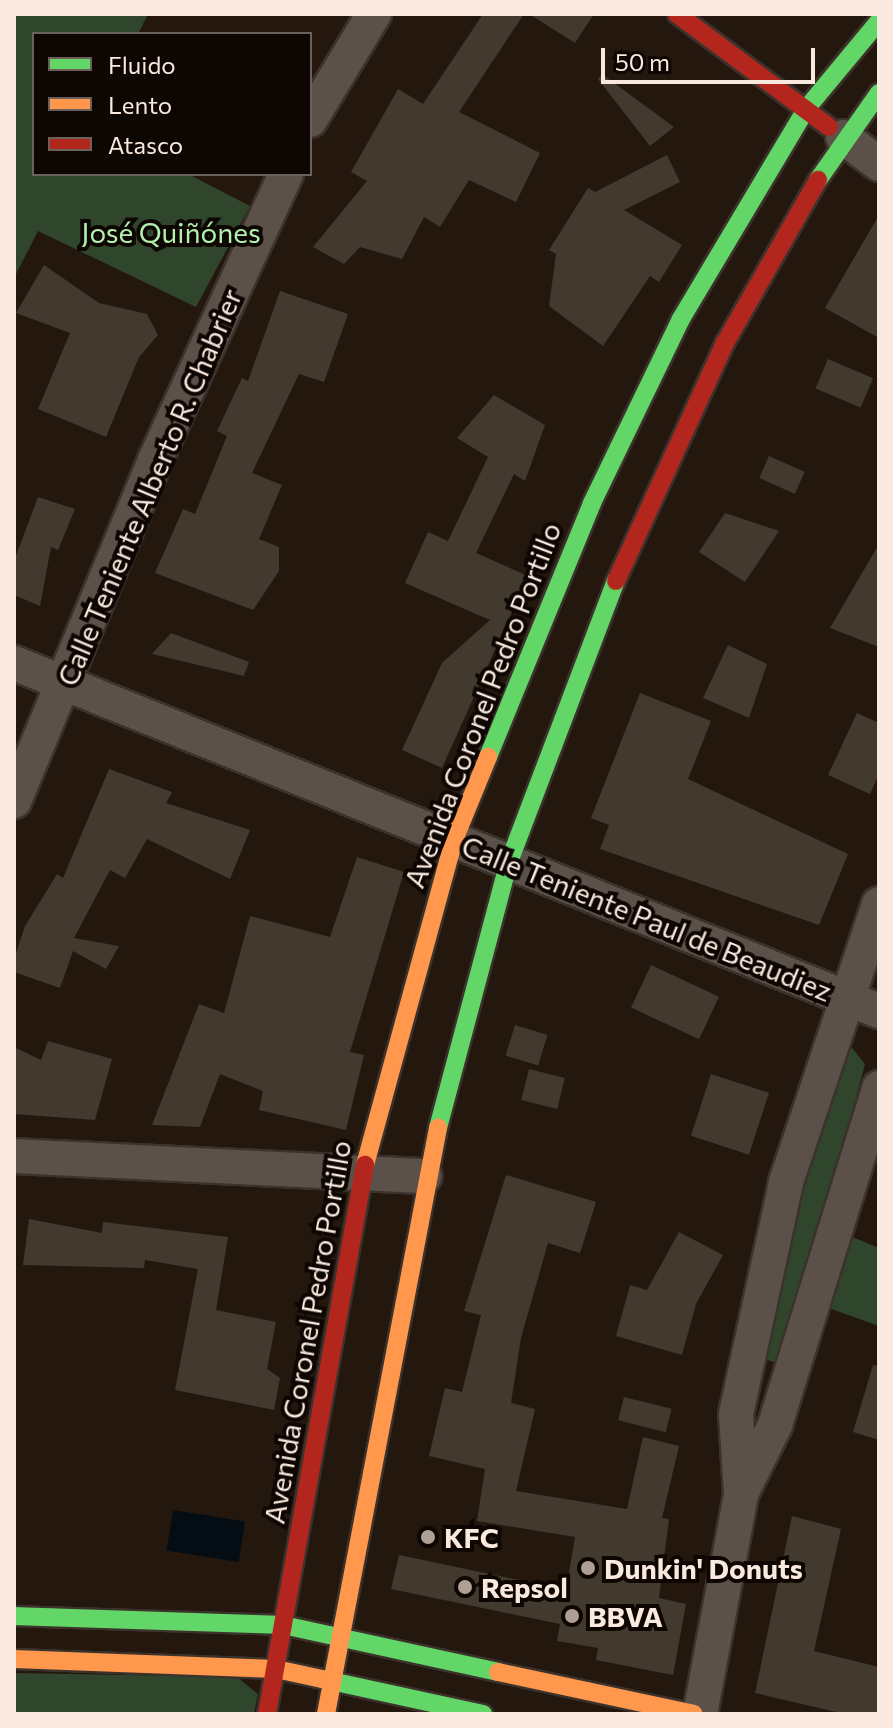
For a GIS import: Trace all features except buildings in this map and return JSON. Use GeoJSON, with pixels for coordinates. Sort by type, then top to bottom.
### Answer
{"type":"FeatureCollection","features":[{"type":"Feature","properties":{"kind":"main road"},"geometry":{"type":"LineString","coordinates":[[677,14],[843,137]]}},
{"type":"Feature","properties":{"kind":"main road","name":"Avenida Coronel Pedro Portillo"},"geometry":{"type":"LineString","coordinates":[[267,1714],[362,1174],[454,840],[592,503],[681,319],[806,109],[879,21]]}},
{"type":"Feature","properties":{"kind":"main road"},"geometry":{"type":"LineString","coordinates":[[326,1714],[425,1176],[509,862],[637,525],[725,343],[843,137],[879,93]]}},
{"type":"Feature","properties":{"kind":"main road"},"geometry":{"type":"LineString","coordinates":[[14,1616],[283,1625],[697,1714]]}},
{"type":"Feature","properties":{"kind":"main road"},"geometry":{"type":"LineString","coordinates":[[14,1659],[276,1669],[483,1714]]}},
{"type":"Feature","properties":{"kind":"street"},"geometry":{"type":"LineString","coordinates":[[312,117],[374,14]]}},
{"type":"Feature","properties":{"kind":"street"},"geometry":{"type":"LineString","coordinates":[[843,137],[879,164]]}},
{"type":"Feature","properties":{"kind":"street","name":"Calle Teniente Alberto R. Chabrier"},"geometry":{"type":"LineString","coordinates":[[14,801],[156,458],[285,176]]}},
{"type":"Feature","properties":{"kind":"street","name":"Calle Teniente Paul de Beaudiez"},"geometry":{"type":"LineString","coordinates":[[14,663],[879,1011]]}},
{"type":"Feature","properties":{"kind":"street"},"geometry":{"type":"LineString","coordinates":[[697,1714],[741,1494],[736,1414],[746,1353],[786,1182],[844,997],[879,904]]}},
{"type":"Feature","properties":{"kind":"street"},"geometry":{"type":"LineString","coordinates":[[741,1494],[775,1425],[879,1088]]}},
{"type":"Feature","properties":{"kind":"street"},"geometry":{"type":"LineString","coordinates":[[14,1156],[425,1176]]}},
{"type":"Feature","properties":{"kind":"street"},"geometry":{"type":"LineString","coordinates":[[746,1353],[760,1370],[791,1370]]}},
{"type":"Feature","properties":{"kind":"green space","name":"José Quiñónes"},"geometry":{"type":"Polygon","coordinates":[[[14,14],[148,14],[139,32],[32,32],[32,176],[192,176],[250,206],[196,307],[38,231],[14,278],[14,14]]]}},
{"type":"Feature","properties":{"kind":"green space"},"geometry":{"type":"Polygon","coordinates":[[[852,1048],[865,1064],[788,1350],[778,1363],[767,1360],[762,1346],[837,1057],[852,1048]]]}},
{"type":"Feature","properties":{"kind":"green space"},"geometry":{"type":"Polygon","coordinates":[[[850,1236],[879,1248],[879,1326],[826,1307],[850,1236]]]}},
{"type":"Feature","properties":{"kind":"green space"},"geometry":{"type":"Polygon","coordinates":[[[14,1673],[237,1677],[258,1694],[254,1714],[14,1714],[14,1673]]]}},
{"type":"Feature","properties":{"kind":"shaded area"},"geometry":{"type":"Polygon","coordinates":[[[173,1510],[245,1521],[239,1562],[167,1550],[173,1510]]]}},
{"type":"Feature","properties":{"kind":"traffic: fast"},"geometry":{"type":"LineString","coordinates":[[488,757],[592,503],[681,319],[806,109],[879,21]]}},
{"type":"Feature","properties":{"kind":"traffic: fast"},"geometry":{"type":"LineString","coordinates":[[818,180],[879,93]]}},
{"type":"Feature","properties":{"kind":"traffic: fast"},"geometry":{"type":"LineString","coordinates":[[438,1128],[509,862],[616,581]]}},
{"type":"Feature","properties":{"kind":"traffic: fast"},"geometry":{"type":"LineString","coordinates":[[14,1616],[283,1625],[498,1672]]}},
{"type":"Feature","properties":{"kind":"traffic: fast"},"geometry":{"type":"LineString","coordinates":[[322,1679],[483,1714]]}},
{"type":"Feature","properties":{"kind":"traffic: slow"},"geometry":{"type":"LineString","coordinates":[[365,1165],[454,840],[488,757]]}},
{"type":"Feature","properties":{"kind":"traffic: slow"},"geometry":{"type":"LineString","coordinates":[[326,1714],[438,1128]]}},
{"type":"Feature","properties":{"kind":"traffic: slow"},"geometry":{"type":"LineString","coordinates":[[14,1659],[276,1669],[322,1679]]}},
{"type":"Feature","properties":{"kind":"traffic: slow"},"geometry":{"type":"LineString","coordinates":[[498,1672],[694,1714]]}},
{"type":"Feature","properties":{"kind":"traffic: jam"},"geometry":{"type":"LineString","coordinates":[[677,14],[829,127]]}},
{"type":"Feature","properties":{"kind":"traffic: jam"},"geometry":{"type":"LineString","coordinates":[[616,581],[725,343],[818,180]]}},
{"type":"Feature","properties":{"kind":"traffic: jam"},"geometry":{"type":"LineString","coordinates":[[267,1714],[365,1165]]}},
{"type":"Feature","properties":{"kind":"place","name":"KFC"},"geometry":{"type":"Point","coordinates":[428,1537]}},
{"type":"Feature","properties":{"kind":"place","name":"Dunkin' Donuts"},"geometry":{"type":"Point","coordinates":[588,1568]}},
{"type":"Feature","properties":{"kind":"place","name":"Repsol"},"geometry":{"type":"Point","coordinates":[465,1587]}},
{"type":"Feature","properties":{"kind":"place","name":"BBVA"},"geometry":{"type":"Point","coordinates":[572,1616]}}]}
